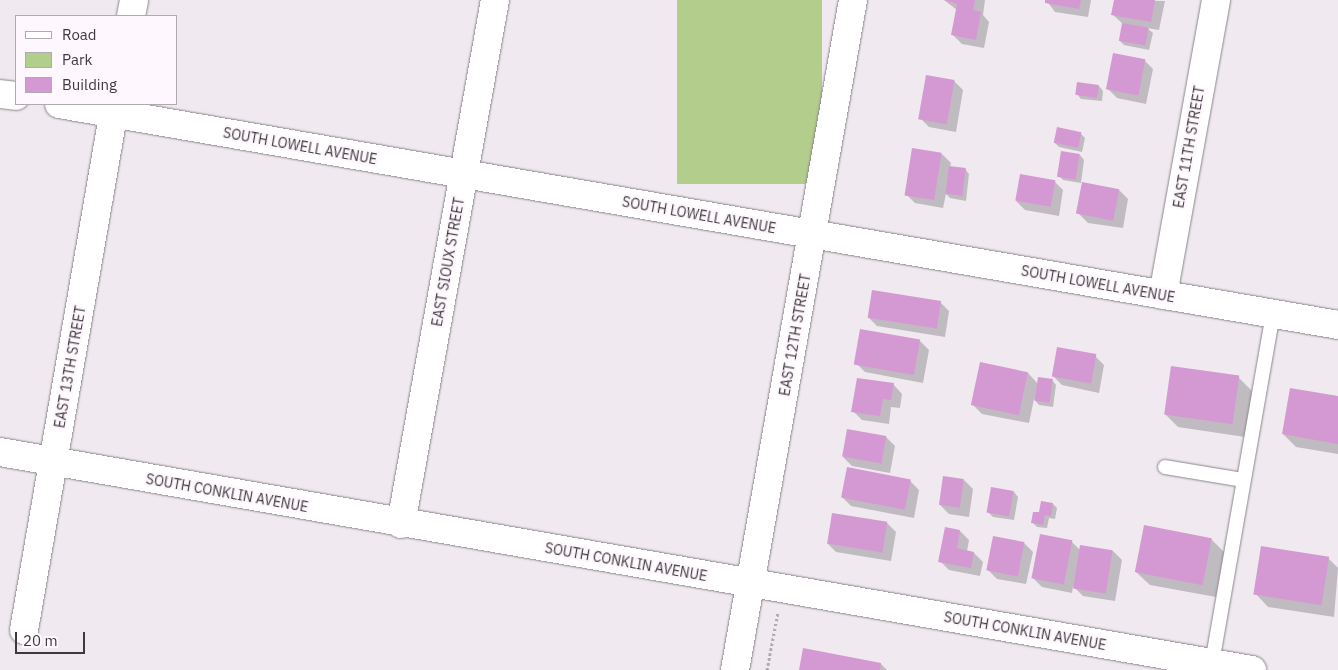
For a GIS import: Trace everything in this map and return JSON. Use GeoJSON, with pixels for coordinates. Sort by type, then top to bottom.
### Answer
{"type":"FeatureCollection","features":[{"type":"Feature","properties":{"kind":"street"},"geometry":{"type":"LineString","coordinates":[[131,15],[134,0]]}},
{"type":"Feature","properties":{"kind":"street","name":"EAST SIOUX STREET"},"geometry":{"type":"LineString","coordinates":[[401,524],[495,0]]}},
{"type":"Feature","properties":{"kind":"street","name":"EAST 12TH STREET"},"geometry":{"type":"LineString","coordinates":[[735,670],[853,0]]}},
{"type":"Feature","properties":{"kind":"street","name":"EAST 11TH STREET"},"geometry":{"type":"LineString","coordinates":[[1163,295],[1216,0]]}},
{"type":"Feature","properties":{"kind":"street"},"geometry":{"type":"LineString","coordinates":[[0,94],[15,96]]}},
{"type":"Feature","properties":{"kind":"street","name":"SOUTH LOWELL AVENUE"},"geometry":{"type":"LineString","coordinates":[[73,105],[114,108],[464,175],[1338,325]]}},
{"type":"Feature","properties":{"kind":"street","name":"EAST 13TH STREET"},"geometry":{"type":"LineString","coordinates":[[24,630],[114,108]]}},
{"type":"Feature","properties":{"kind":"street","name":"SOUTH CONKLIN AVENUE"},"geometry":{"type":"LineString","coordinates":[[0,452],[401,524],[1252,670]]}},
{"type":"Feature","properties":{"kind":"lane"},"geometry":{"type":"LineString","coordinates":[[1212,663],[1273,314]]}},
{"type":"Feature","properties":{"kind":"lane"},"geometry":{"type":"LineString","coordinates":[[1165,466],[1244,480]]}},
{"type":"Feature","properties":{"kind":"path"},"geometry":{"type":"LineString","coordinates":[[767,670],[782,588]]}},
{"type":"Feature","properties":{"kind":"green space"},"geometry":{"type":"Polygon","coordinates":[[[677,0],[822,0],[822,184],[677,184],[677,0]]]}},
{"type":"Feature","properties":{"kind":"building"},"geometry":{"type":"Polygon","coordinates":[[[944,0],[975,0],[973,10],[981,12],[976,40],[951,35],[957,4],[944,0]]]}},
{"type":"Feature","properties":{"kind":"building"},"geometry":{"type":"Polygon","coordinates":[[[1045,0],[1081,0],[1079,9],[1045,3],[1045,0]]]}},
{"type":"Feature","properties":{"kind":"building"},"geometry":{"type":"Polygon","coordinates":[[[1114,0],[1155,0],[1151,22],[1111,15],[1114,0]]]}},
{"type":"Feature","properties":{"kind":"building"},"geometry":{"type":"Polygon","coordinates":[[[1122,23],[1149,28],[1145,45],[1119,41],[1122,23]]]}},
{"type":"Feature","properties":{"kind":"building"},"geometry":{"type":"Polygon","coordinates":[[[1113,53],[1145,59],[1138,96],[1106,89],[1113,53]]]}},
{"type":"Feature","properties":{"kind":"building"},"geometry":{"type":"Polygon","coordinates":[[[926,75],[955,80],[947,124],[918,119],[926,75]]]}},
{"type":"Feature","properties":{"kind":"building"},"geometry":{"type":"Polygon","coordinates":[[[1077,82],[1099,85],[1097,98],[1075,95],[1077,82]]]}},
{"type":"Feature","properties":{"kind":"building"},"geometry":{"type":"Polygon","coordinates":[[[1057,127],[1081,132],[1078,148],[1054,143],[1057,127]]]}},
{"type":"Feature","properties":{"kind":"building"},"geometry":{"type":"Polygon","coordinates":[[[912,148],[942,153],[934,200],[904,195],[912,148]]]}},
{"type":"Feature","properties":{"kind":"building"},"geometry":{"type":"Polygon","coordinates":[[[1061,151],[1080,154],[1076,180],[1057,177],[1061,151]]]}},
{"type":"Feature","properties":{"kind":"building"},"geometry":{"type":"Polygon","coordinates":[[[949,166],[966,168],[962,196],[946,194],[949,166]]]}},
{"type":"Feature","properties":{"kind":"building"},"geometry":{"type":"Polygon","coordinates":[[[1020,174],[1055,180],[1051,207],[1015,201],[1020,174]]]}},
{"type":"Feature","properties":{"kind":"building"},"geometry":{"type":"Polygon","coordinates":[[[1082,182],[1119,189],[1113,221],[1076,213],[1082,182]]]}},
{"type":"Feature","properties":{"kind":"building"},"geometry":{"type":"Polygon","coordinates":[[[872,290],[941,301],[937,329],[868,318],[872,290]]]}},
{"type":"Feature","properties":{"kind":"building"},"geometry":{"type":"Polygon","coordinates":[[[860,329],[920,340],[914,375],[854,364],[860,329]]]}},
{"type":"Feature","properties":{"kind":"building"},"geometry":{"type":"Polygon","coordinates":[[[1057,347],[1096,354],[1091,383],[1052,377],[1057,347]]]}},
{"type":"Feature","properties":{"kind":"building"},"geometry":{"type":"Polygon","coordinates":[[[980,362],[1028,372],[1019,415],[971,405],[980,362]]]}},
{"type":"Feature","properties":{"kind":"building"},"geometry":{"type":"Polygon","coordinates":[[[1171,366],[1239,376],[1233,424],[1164,415],[1171,366]]]}},
{"type":"Feature","properties":{"kind":"building"},"geometry":{"type":"Polygon","coordinates":[[[1038,377],[1053,379],[1050,403],[1035,401],[1038,377]]]}},
{"type":"Feature","properties":{"kind":"building"},"geometry":{"type":"Polygon","coordinates":[[[857,378],[894,383],[891,400],[883,399],[880,416],[851,412],[857,378]]]}},
{"type":"Feature","properties":{"kind":"building"},"geometry":{"type":"Polygon","coordinates":[[[1290,388],[1338,396],[1338,444],[1282,434],[1290,388]]]}},
{"type":"Feature","properties":{"kind":"building"},"geometry":{"type":"Polygon","coordinates":[[[847,429],[886,436],[882,464],[842,457],[847,429]]]}},
{"type":"Feature","properties":{"kind":"building"},"geometry":{"type":"Polygon","coordinates":[[[847,467],[911,479],[905,510],[841,497],[847,467]]]}},
{"type":"Feature","properties":{"kind":"building"},"geometry":{"type":"Polygon","coordinates":[[[943,476],[964,479],[960,508],[939,505],[943,476]]]}},
{"type":"Feature","properties":{"kind":"building"},"geometry":{"type":"Polygon","coordinates":[[[991,487],[1014,491],[1009,517],[986,513],[991,487]]]}},
{"type":"Feature","properties":{"kind":"building"},"geometry":{"type":"Polygon","coordinates":[[[1041,501],[1053,503],[1051,516],[1045,515],[1043,525],[1031,523],[1033,512],[1039,512],[1041,501]]]}},
{"type":"Feature","properties":{"kind":"building"},"geometry":{"type":"Polygon","coordinates":[[[832,513],[887,522],[882,552],[827,544],[832,513]]]}},
{"type":"Feature","properties":{"kind":"building"},"geometry":{"type":"Polygon","coordinates":[[[1144,525],[1212,538],[1203,585],[1135,572],[1144,525]]]}},
{"type":"Feature","properties":{"kind":"building"},"geometry":{"type":"Polygon","coordinates":[[[945,527],[960,530],[957,548],[974,552],[971,568],[938,562],[945,527]]]}},
{"type":"Feature","properties":{"kind":"building"},"geometry":{"type":"Polygon","coordinates":[[[1040,534],[1072,540],[1064,584],[1031,578],[1040,534]]]}},
{"type":"Feature","properties":{"kind":"building"},"geometry":{"type":"Polygon","coordinates":[[[993,536],[1024,542],[1018,576],[986,570],[993,536]]]}},
{"type":"Feature","properties":{"kind":"building"},"geometry":{"type":"Polygon","coordinates":[[[1080,545],[1113,550],[1106,594],[1073,588],[1080,545]]]}},
{"type":"Feature","properties":{"kind":"building"},"geometry":{"type":"Polygon","coordinates":[[[1261,546],[1329,557],[1321,605],[1253,594],[1261,546]]]}},
{"type":"Feature","properties":{"kind":"building"},"geometry":{"type":"Polygon","coordinates":[[[803,648],[881,663],[880,670],[799,670],[803,648]]]}}]}
